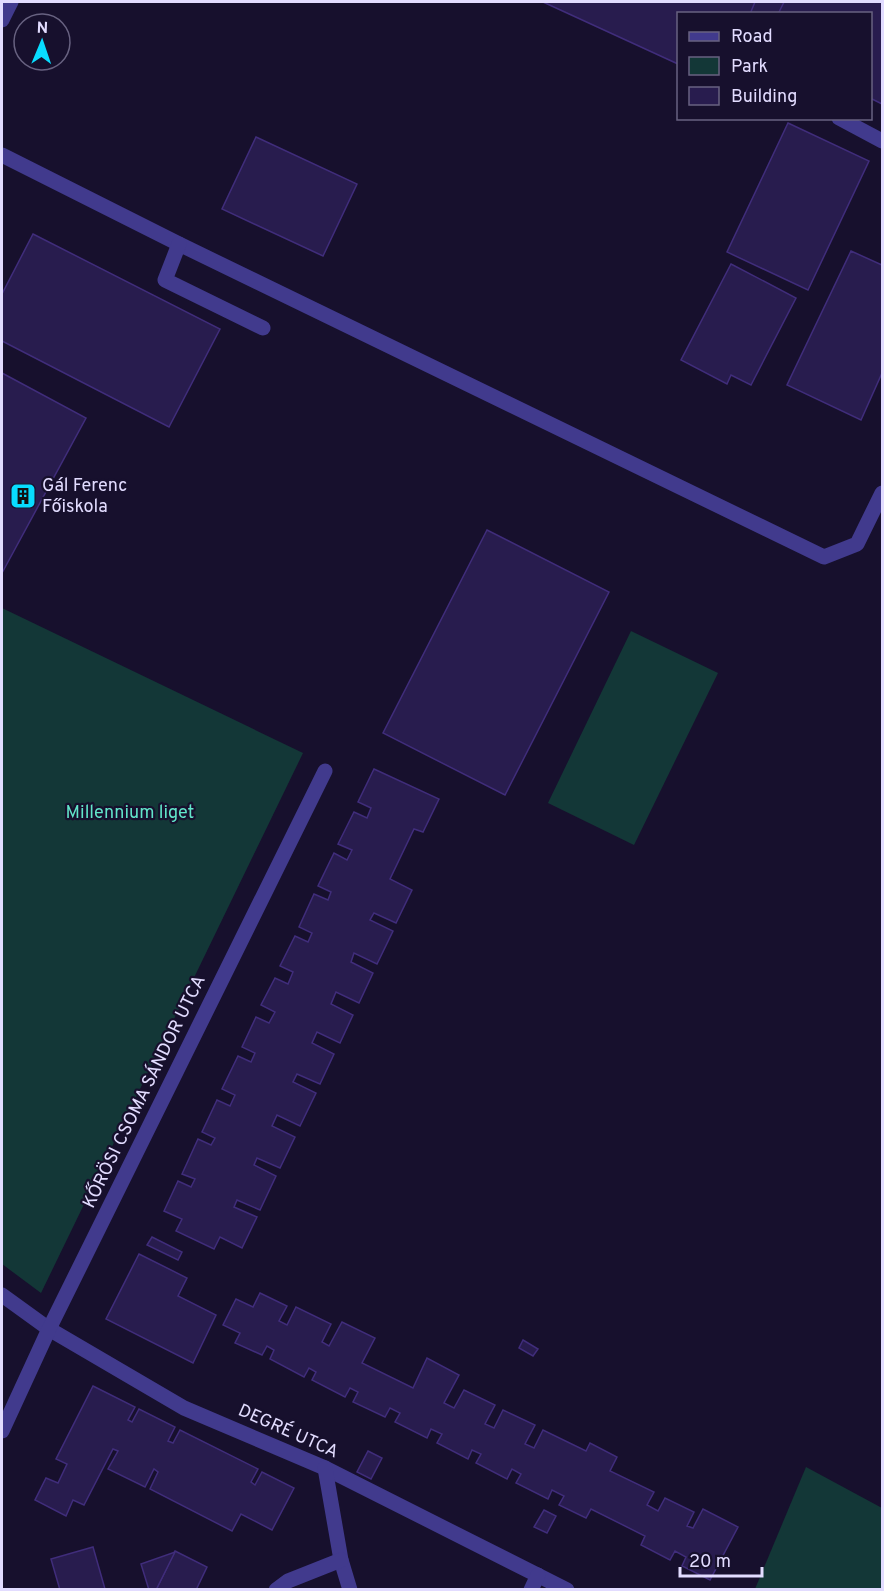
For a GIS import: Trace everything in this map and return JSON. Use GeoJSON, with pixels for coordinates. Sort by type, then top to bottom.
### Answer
{"type":"FeatureCollection","features":[{"type":"Feature","properties":{"kind":"street"},"geometry":{"type":"LineString","coordinates":[[2,20],[11,2]]}},
{"type":"Feature","properties":{"kind":"street"},"geometry":{"type":"LineString","coordinates":[[843,120],[882,141]]}},
{"type":"Feature","properties":{"kind":"street"},"geometry":{"type":"LineString","coordinates":[[2,155],[179,244],[824,557],[857,544],[882,493]]}},
{"type":"Feature","properties":{"kind":"street"},"geometry":{"type":"LineString","coordinates":[[179,244],[165,280],[263,328]]}},
{"type":"Feature","properties":{"kind":"street","name":"KŐRÖSI CSOMA SÁNDOR UTCA"},"geometry":{"type":"LineString","coordinates":[[2,1431],[49,1329],[325,771]]}},
{"type":"Feature","properties":{"kind":"street","name":"DEGRÉ UTCA"},"geometry":{"type":"LineString","coordinates":[[2,1295],[49,1329],[184,1408],[325,1468],[567,1590]]}},
{"type":"Feature","properties":{"kind":"street"},"geometry":{"type":"LineString","coordinates":[[325,1468],[341,1560],[350,1590]]}},
{"type":"Feature","properties":{"kind":"street"},"geometry":{"type":"LineString","coordinates":[[276,1590],[288,1581],[341,1560]]}},
{"type":"Feature","properties":{"kind":"street"},"geometry":{"type":"LineString","coordinates":[[531,1590],[538,1575]]}},
{"type":"Feature","properties":{"kind":"green space","name":"Millennium liget"},"geometry":{"type":"Polygon","coordinates":[[[2,608],[303,753],[41,1293],[2,1264],[2,608]]]}},
{"type":"Feature","properties":{"kind":"green space"},"geometry":{"type":"Polygon","coordinates":[[[631,631],[718,673],[634,845],[548,803],[631,631]]]}},
{"type":"Feature","properties":{"kind":"green space"},"geometry":{"type":"Polygon","coordinates":[[[806,1467],[882,1508],[882,1589],[755,1589],[806,1467]]]}},
{"type":"Feature","properties":{"kind":"building"},"geometry":{"type":"Polygon","coordinates":[[[543,2],[882,2],[882,104],[872,99],[872,12],[677,12],[677,64],[543,2]]]}},
{"type":"Feature","properties":{"kind":"building"},"geometry":{"type":"Polygon","coordinates":[[[755,2],[784,2],[779,12],[751,12],[755,2]]]}},
{"type":"Feature","properties":{"kind":"building"},"geometry":{"type":"Polygon","coordinates":[[[788,123],[869,161],[808,290],[727,252],[788,123]]]}},
{"type":"Feature","properties":{"kind":"building"},"geometry":{"type":"Polygon","coordinates":[[[256,137],[357,184],[323,256],[222,209],[256,137]]]}},
{"type":"Feature","properties":{"kind":"building"},"geometry":{"type":"Polygon","coordinates":[[[33,234],[220,329],[169,427],[2,341],[2,294],[33,234]]]}},
{"type":"Feature","properties":{"kind":"building"},"geometry":{"type":"Polygon","coordinates":[[[851,251],[882,265],[882,373],[861,420],[787,385],[851,251]]]}},
{"type":"Feature","properties":{"kind":"building"},"geometry":{"type":"Polygon","coordinates":[[[731,264],[796,298],[751,385],[731,375],[727,384],[681,360],[731,264]]]}},
{"type":"Feature","properties":{"kind":"building","name":"Gál Ferenc Főiskola"},"geometry":{"type":"Polygon","coordinates":[[[2,373],[86,418],[2,573],[2,373]]]}},
{"type":"Feature","properties":{"kind":"building"},"geometry":{"type":"Polygon","coordinates":[[[487,530],[609,592],[505,795],[383,733],[487,530]]]}},
{"type":"Feature","properties":{"kind":"building"},"geometry":{"type":"Polygon","coordinates":[[[374,769],[439,799],[423,832],[414,829],[390,879],[412,890],[396,923],[374,913],[370,920],[393,931],[377,964],[354,953],[351,962],[373,973],[359,1003],[336,992],[331,1004],[353,1015],[340,1043],[317,1032],[312,1043],[334,1054],[320,1084],[297,1074],[293,1082],[316,1093],[300,1126],[277,1115],[272,1126],[295,1137],[280,1168],[257,1158],[254,1165],[276,1176],[260,1210],[237,1200],[234,1207],[257,1217],[242,1248],[220,1237],[214,1249],[176,1231],[182,1219],[164,1211],[178,1181],[191,1187],[195,1179],[182,1174],[198,1139],[211,1145],[215,1138],[202,1132],[217,1100],[230,1106],[235,1095],[222,1089],[238,1056],[251,1062],[255,1053],[242,1047],[256,1017],[269,1023],[275,1012],[261,1005],[275,978],[288,984],[293,972],[280,966],[295,936],[308,942],[312,933],[299,927],[314,894],[328,900],[331,892],[318,886],[334,853],[347,860],[352,850],[338,844],[354,812],[367,818],[371,808],[358,802],[374,769]]]}},
{"type":"Feature","properties":{"kind":"building"},"geometry":{"type":"Polygon","coordinates":[[[152,1237],[182,1252],[178,1260],[147,1245],[152,1237]]]}},
{"type":"Feature","properties":{"kind":"building"},"geometry":{"type":"Polygon","coordinates":[[[139,1254],[187,1278],[178,1296],[216,1315],[193,1363],[106,1319],[139,1254]]]}},
{"type":"Feature","properties":{"kind":"building"},"geometry":{"type":"Polygon","coordinates":[[[260,1293],[287,1306],[279,1321],[287,1325],[296,1307],[331,1324],[322,1342],[329,1346],[342,1322],[375,1338],[362,1363],[413,1388],[427,1358],[459,1375],[444,1403],[454,1408],[464,1390],[495,1405],[485,1424],[494,1428],[503,1410],[535,1425],[525,1444],[534,1448],[543,1430],[586,1451],[590,1443],[617,1457],[610,1471],[654,1492],[647,1505],[658,1511],[665,1498],[694,1512],[687,1526],[693,1528],[703,1509],[738,1527],[710,1580],[682,1566],[686,1557],[675,1551],[670,1560],[641,1545],[645,1536],[591,1509],[586,1518],[559,1505],[564,1496],[552,1490],[548,1499],[516,1483],[521,1474],[512,1469],[507,1479],[476,1463],[481,1454],[472,1450],[468,1459],[437,1443],[442,1434],[431,1429],[427,1438],[395,1422],[400,1413],[390,1408],[385,1417],[353,1402],[358,1392],[350,1388],[345,1397],[312,1380],[316,1372],[309,1368],[304,1377],[270,1359],[274,1350],[267,1346],[262,1355],[235,1343],[240,1333],[223,1325],[236,1299],[253,1307],[260,1293]]]}},
{"type":"Feature","properties":{"kind":"building"},"geometry":{"type":"Polygon","coordinates":[[[523,1340],[538,1349],[533,1356],[519,1348],[523,1340]]]}},
{"type":"Feature","properties":{"kind":"building"},"geometry":{"type":"Polygon","coordinates":[[[93,1386],[135,1407],[128,1420],[132,1422],[139,1409],[175,1427],[168,1441],[173,1443],[180,1430],[258,1469],[251,1482],[255,1485],[262,1472],[294,1488],[272,1530],[241,1514],[232,1531],[150,1489],[158,1472],[154,1469],[145,1487],[108,1469],[118,1451],[113,1449],[84,1505],[73,1500],[66,1516],[35,1500],[46,1478],[58,1483],[67,1464],[56,1459],[93,1386]]]}},
{"type":"Feature","properties":{"kind":"building"},"geometry":{"type":"Polygon","coordinates":[[[368,1451],[382,1458],[371,1479],[357,1472],[368,1451]]]}},
{"type":"Feature","properties":{"kind":"building"},"geometry":{"type":"Polygon","coordinates":[[[544,1510],[556,1516],[547,1533],[534,1527],[544,1510]]]}},
{"type":"Feature","properties":{"kind":"building"},"geometry":{"type":"Polygon","coordinates":[[[93,1547],[105,1589],[60,1590],[51,1559],[93,1547]]]}},
{"type":"Feature","properties":{"kind":"building"},"geometry":{"type":"Polygon","coordinates":[[[175,1551],[207,1567],[196,1590],[156,1590],[175,1551]]]}},
{"type":"Feature","properties":{"kind":"building"},"geometry":{"type":"Polygon","coordinates":[[[175,1552],[156,1590],[149,1590],[141,1564],[175,1552]]]}},
{"type":"Feature","properties":{"kind":"place","name":"Gál Ferenc Főiskola"},"geometry":{"type":"Point","coordinates":[23,496]}}]}
